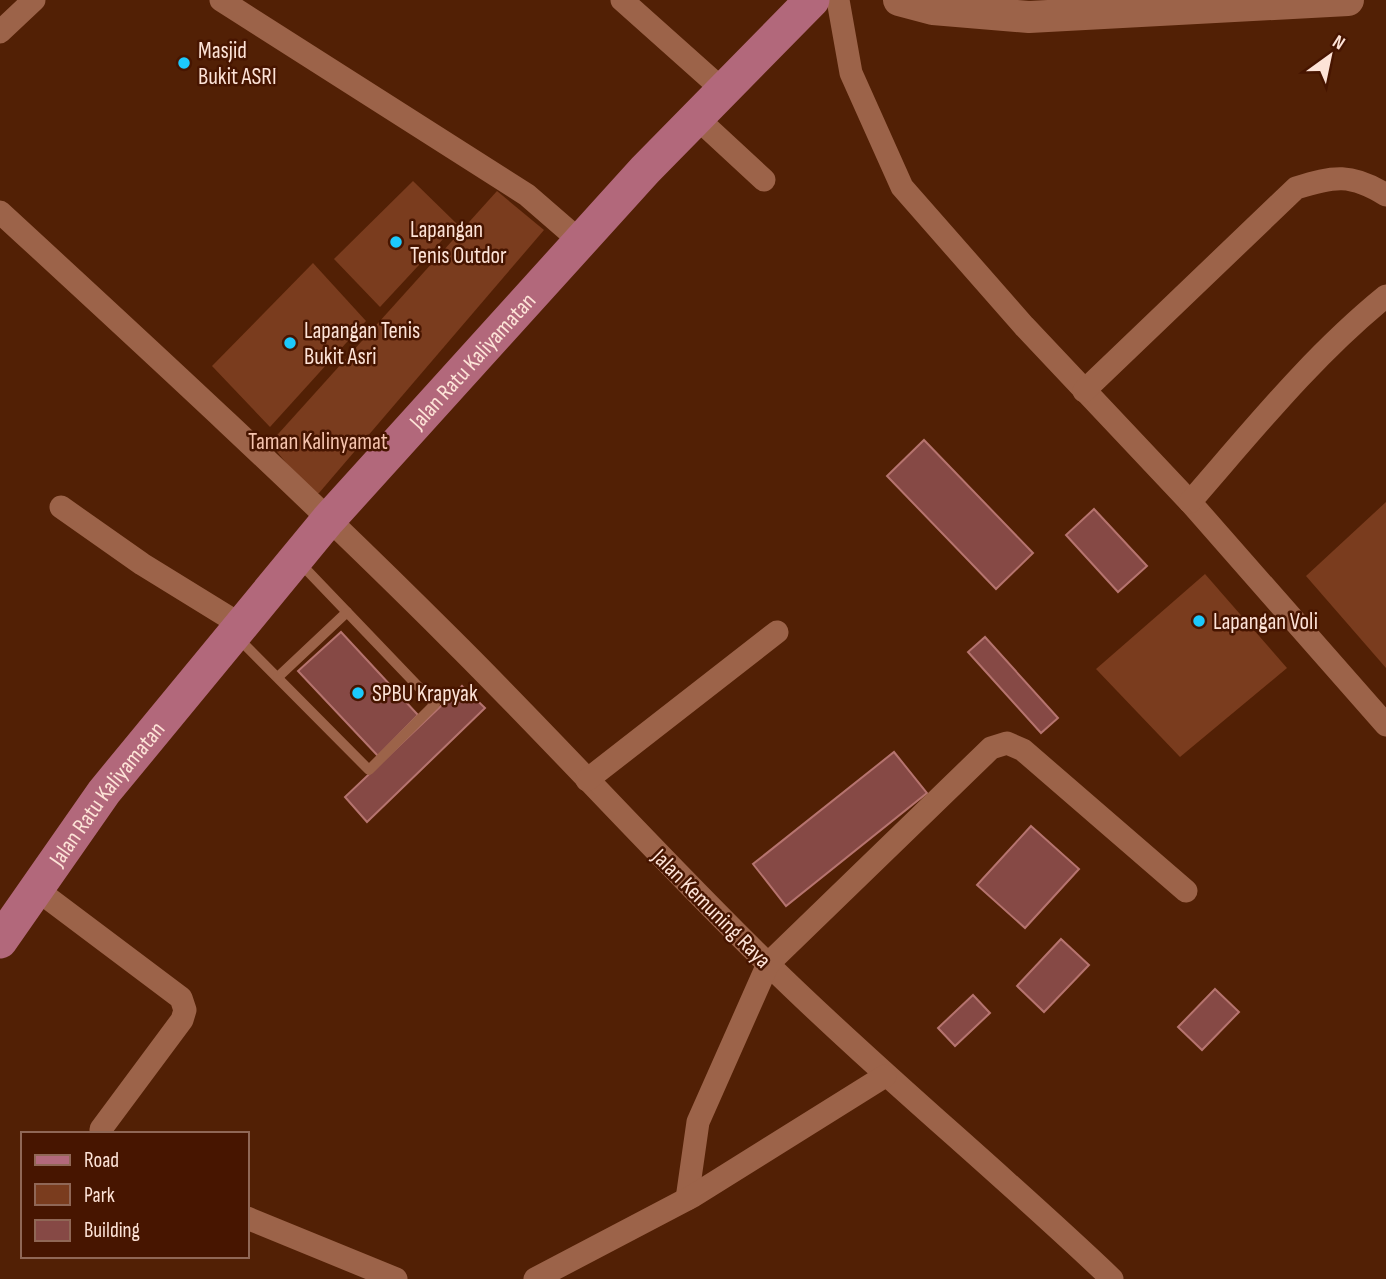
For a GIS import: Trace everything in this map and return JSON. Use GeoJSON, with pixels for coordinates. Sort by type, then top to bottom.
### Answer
{"type":"FeatureCollection","features":[{"type":"Feature","properties":{"kind":"main road","name":"Jalan Ratu Kaliyamatan"},"geometry":{"type":"LineString","coordinates":[[0,942],[104,792],[295,558],[645,170],[812,0]]}},
{"type":"Feature","properties":{"kind":"main road"},"geometry":{"type":"LineString","coordinates":[[899,0],[933,9],[1030,17],[1348,0]]}},
{"type":"Feature","properties":{"kind":"street"},"geometry":{"type":"LineString","coordinates":[[0,32],[34,0]]}},
{"type":"Feature","properties":{"kind":"street"},"geometry":{"type":"LineString","coordinates":[[221,0],[527,195],[580,241]]}},
{"type":"Feature","properties":{"kind":"street"},"geometry":{"type":"LineString","coordinates":[[622,0],[724,90]]}},
{"type":"Feature","properties":{"kind":"street"},"geometry":{"type":"LineString","coordinates":[[838,0],[851,73],[902,187],[1084,391],[1190,502],[1386,725]]}},
{"type":"Feature","properties":{"kind":"street"},"geometry":{"type":"LineString","coordinates":[[698,118],[764,180]]}},
{"type":"Feature","properties":{"kind":"street"},"geometry":{"type":"LineString","coordinates":[[1084,391],[1296,188],[1327,178],[1350,178],[1369,184],[1386,195]]}},
{"type":"Feature","properties":{"kind":"street","name":"Jalan Kemuning Raya"},"geometry":{"type":"LineString","coordinates":[[0,212],[245,438],[452,639],[768,964],[885,1076],[1112,1279]]}},
{"type":"Feature","properties":{"kind":"street"},"geometry":{"type":"LineString","coordinates":[[1190,502],[1304,373],[1360,317],[1386,296]]}},
{"type":"Feature","properties":{"kind":"street"},"geometry":{"type":"LineString","coordinates":[[61,507],[238,630]]}},
{"type":"Feature","properties":{"kind":"street"},"geometry":{"type":"LineString","coordinates":[[587,780],[777,632]]}},
{"type":"Feature","properties":{"kind":"street"},"geometry":{"type":"LineString","coordinates":[[687,1199],[698,1122],[768,964],[991,748],[1007,743],[1023,750],[1186,891]]}},
{"type":"Feature","properties":{"kind":"street"},"geometry":{"type":"LineString","coordinates":[[36,889],[181,998],[185,1010],[182,1020],[101,1132]]}},
{"type":"Feature","properties":{"kind":"street"},"geometry":{"type":"LineString","coordinates":[[535,1279],[687,1199],[885,1076]]}},
{"type":"Feature","properties":{"kind":"street"},"geometry":{"type":"LineString","coordinates":[[248,1218],[396,1279]]}},
{"type":"Feature","properties":{"kind":"lane"},"geometry":{"type":"LineString","coordinates":[[238,630],[278,677],[369,770],[435,704],[295,558]]}},
{"type":"Feature","properties":{"kind":"lane"},"geometry":{"type":"LineString","coordinates":[[278,677],[347,612]]}},
{"type":"Feature","properties":{"kind":"green space","name":"Lapangan Tenis Outdor"},"geometry":{"type":"Polygon","coordinates":[[[413,181],[457,224],[380,307],[334,259],[413,181]]]}},
{"type":"Feature","properties":{"kind":"green space","name":"Taman Kalinyamat"},"geometry":{"type":"Polygon","coordinates":[[[497,191],[544,230],[319,493],[311,494],[270,443],[497,191]]]}},
{"type":"Feature","properties":{"kind":"green space","name":"Lapangan Tenis Bukit Asri"},"geometry":{"type":"Polygon","coordinates":[[[313,263],[366,321],[270,427],[212,366],[313,263]]]}},
{"type":"Feature","properties":{"kind":"green space"},"geometry":{"type":"Polygon","coordinates":[[[1386,502],[1386,668],[1306,576],[1386,502]]]}},
{"type":"Feature","properties":{"kind":"green space","name":"Lapangan Voli"},"geometry":{"type":"Polygon","coordinates":[[[1205,574],[1287,668],[1180,757],[1096,669],[1205,574]]]}},
{"type":"Feature","properties":{"kind":"building"},"geometry":{"type":"Polygon","coordinates":[[[924,440],[1033,553],[996,589],[887,476],[924,440]]]}},
{"type":"Feature","properties":{"kind":"building"},"geometry":{"type":"Polygon","coordinates":[[[1094,509],[1147,566],[1118,592],[1066,535],[1094,509]]]}},
{"type":"Feature","properties":{"kind":"building","name":"SPBU Krapyak"},"geometry":{"type":"Polygon","coordinates":[[[341,632],[418,715],[378,756],[298,671],[341,632]]]}},
{"type":"Feature","properties":{"kind":"building"},"geometry":{"type":"Polygon","coordinates":[[[985,637],[1058,718],[1041,733],[968,652],[985,637]]]}},
{"type":"Feature","properties":{"kind":"building"},"geometry":{"type":"Polygon","coordinates":[[[462,686],[485,708],[367,822],[345,797],[462,686]]]}},
{"type":"Feature","properties":{"kind":"building"},"geometry":{"type":"Polygon","coordinates":[[[894,752],[927,793],[786,906],[753,864],[894,752]]]}},
{"type":"Feature","properties":{"kind":"building"},"geometry":{"type":"Polygon","coordinates":[[[1031,826],[1079,869],[1025,928],[977,885],[1031,826]]]}},
{"type":"Feature","properties":{"kind":"building"},"geometry":{"type":"Polygon","coordinates":[[[1061,939],[1089,965],[1044,1012],[1017,986],[1061,939]]]}},
{"type":"Feature","properties":{"kind":"building"},"geometry":{"type":"Polygon","coordinates":[[[1215,989],[1239,1012],[1202,1050],[1178,1027],[1215,989]]]}},
{"type":"Feature","properties":{"kind":"building"},"geometry":{"type":"Polygon","coordinates":[[[973,995],[990,1013],[955,1046],[938,1028],[973,995]]]}},
{"type":"Feature","properties":{"kind":"place","name":"Masjid Bukit ASRI"},"geometry":{"type":"Point","coordinates":[184,63]}},
{"type":"Feature","properties":{"kind":"place","name":"Lapangan Tenis Outdor"},"geometry":{"type":"Point","coordinates":[396,242]}},
{"type":"Feature","properties":{"kind":"place","name":"Lapangan Tenis Bukit Asri"},"geometry":{"type":"Point","coordinates":[290,343]}},
{"type":"Feature","properties":{"kind":"place","name":"Lapangan Voli"},"geometry":{"type":"Point","coordinates":[1199,621]}},
{"type":"Feature","properties":{"kind":"place","name":"SPBU Krapyak"},"geometry":{"type":"Point","coordinates":[358,693]}}]}
